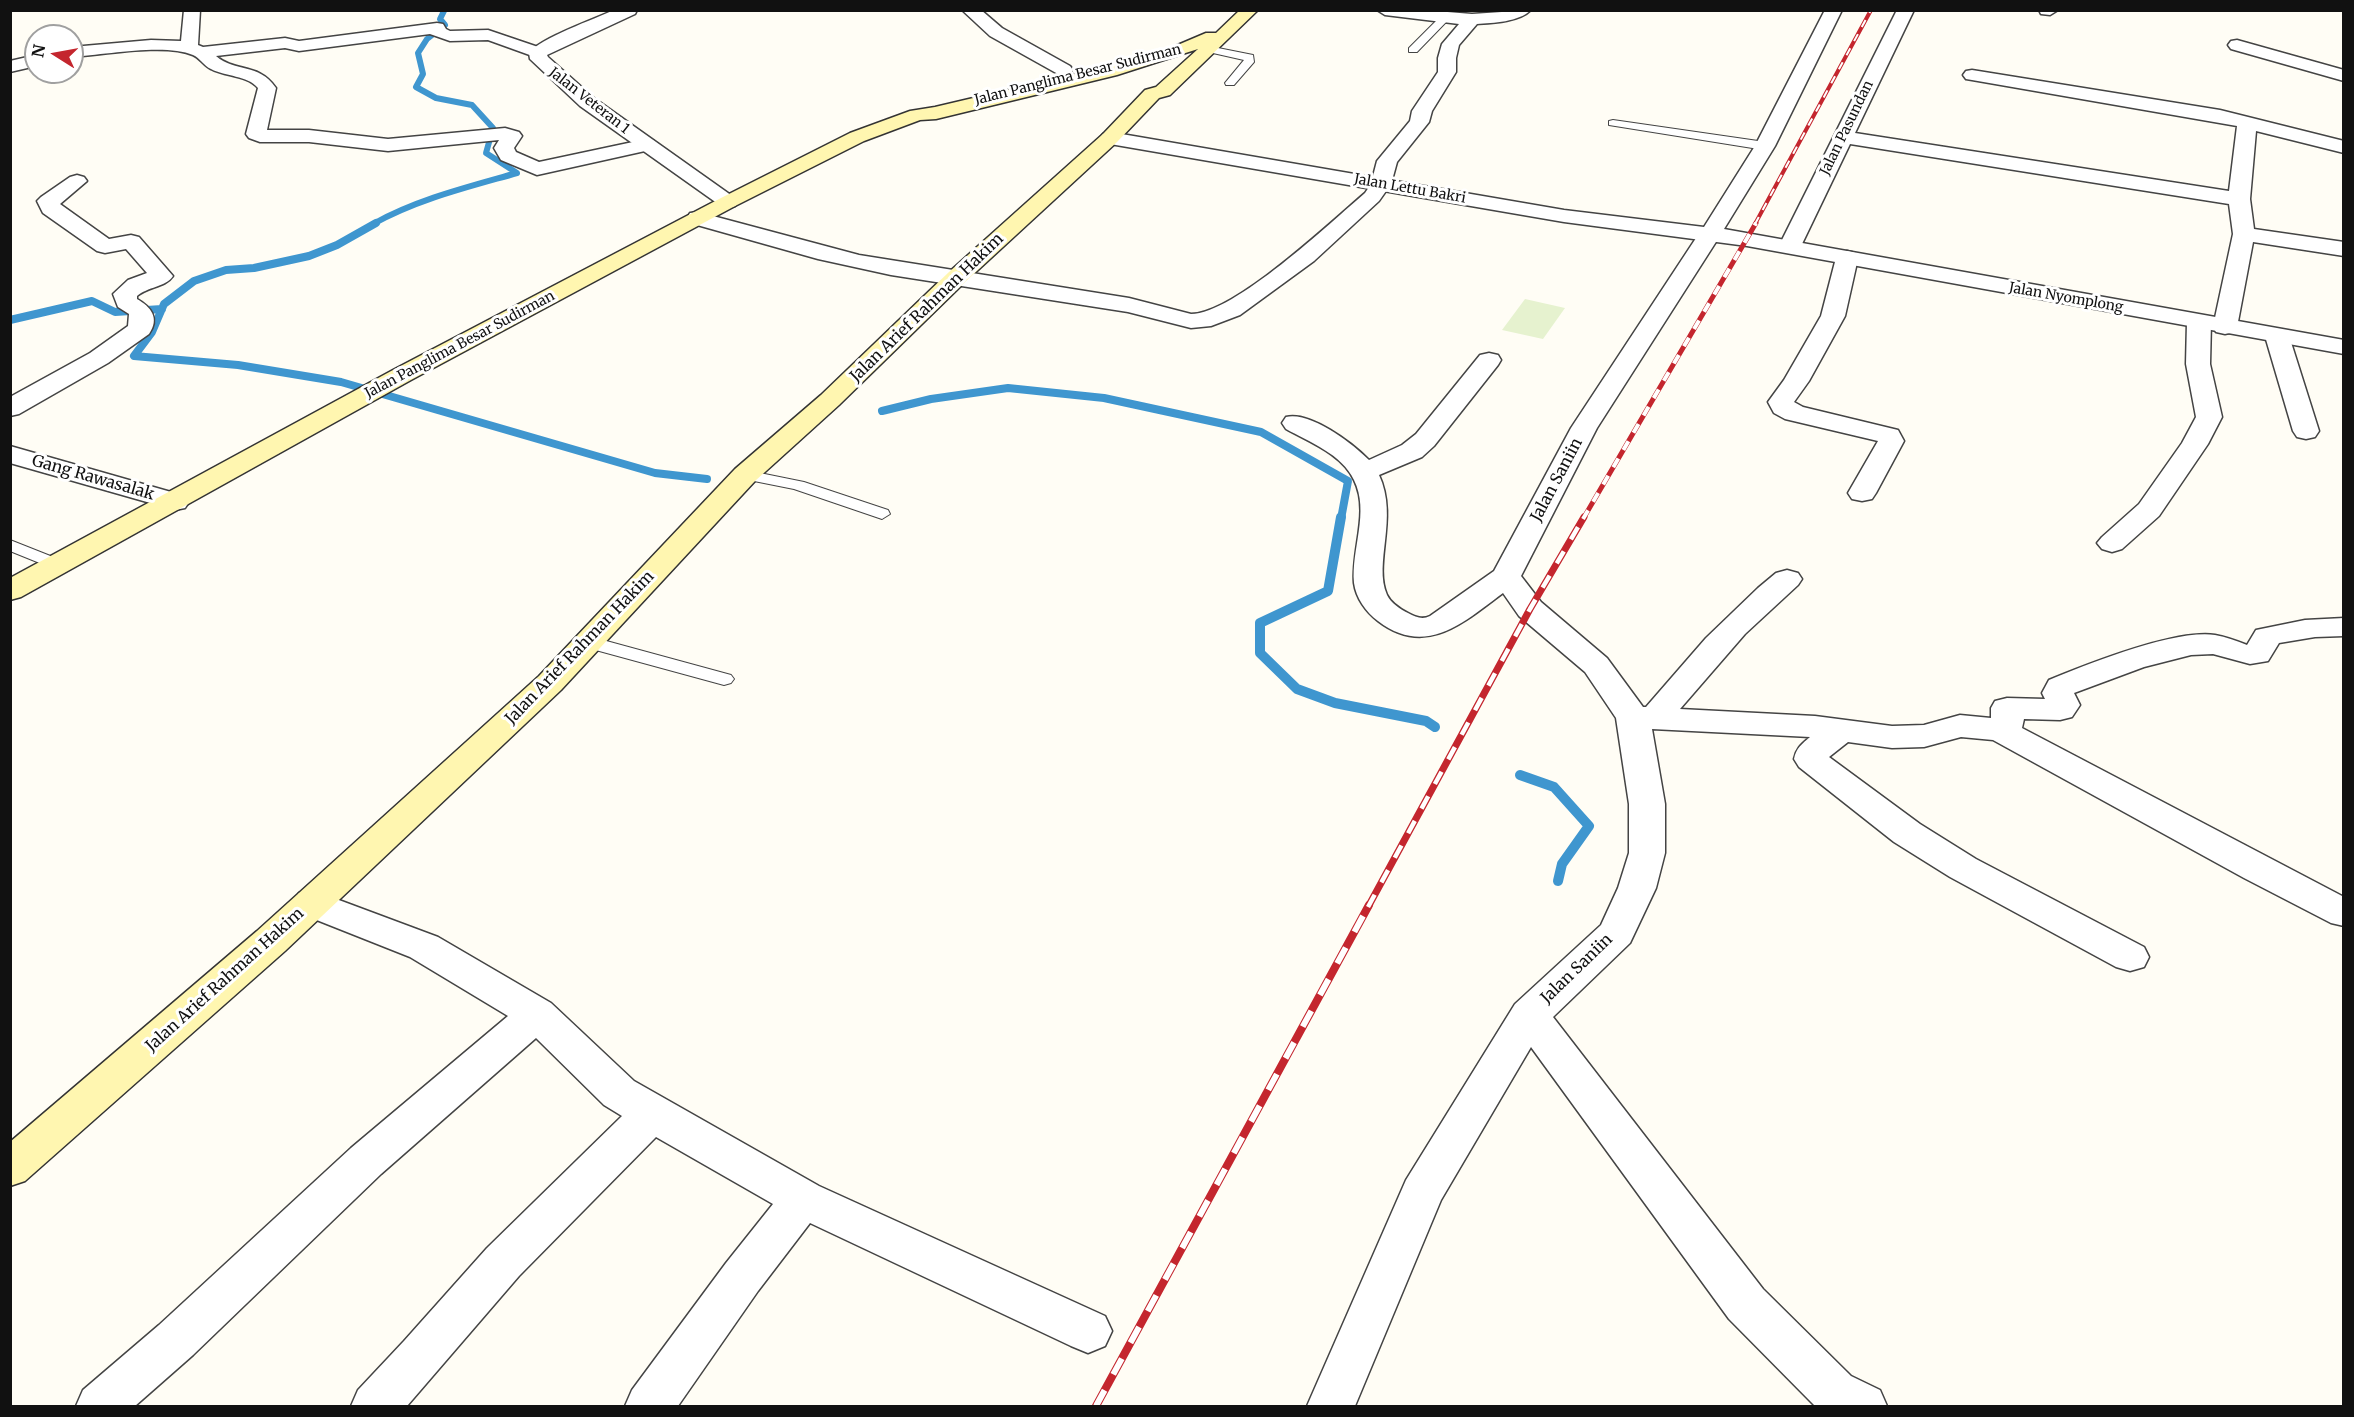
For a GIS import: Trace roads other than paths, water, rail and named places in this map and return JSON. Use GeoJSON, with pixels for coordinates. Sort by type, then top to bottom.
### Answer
{"type":"FeatureCollection","features":[{"type":"Feature","properties":{"kind":"main road"},"geometry":{"type":"LineString","coordinates":[[1206,51],[1250,10]]}},
{"type":"Feature","properties":{"kind":"main road","name":"Jalan Panglima Besar Sudirman"},"geometry":{"type":"LineString","coordinates":[[10,591],[402,375],[728,202],[857,137],[917,115],[936,113],[1085,71],[1153,50],[1184,38],[1209,23],[1206,51],[1085,71],[1064,69],[927,106],[917,115]]}},
{"type":"Feature","properties":{"kind":"main road","name":"Jalan Arief Rahman Hakim"},"geometry":{"type":"LineString","coordinates":[[10,1168],[271,941],[550,683],[745,475],[830,400],[957,277],[1110,138],[1151,91],[1163,91],[1173,75],[1206,51]]}},
{"type":"Feature","properties":{"kind":"main road"},"geometry":{"type":"LineString","coordinates":[[1127,65],[1173,75]]}},
{"type":"Feature","properties":{"kind":"main road"},"geometry":{"type":"LineString","coordinates":[[1085,71],[1144,77],[1149,81],[1151,91]]}},
{"type":"Feature","properties":{"kind":"street"},"geometry":{"type":"LineString","coordinates":[[192,10],[195,50]]}},
{"type":"Feature","properties":{"kind":"street","name":"Jalan Veteran 1"},"geometry":{"type":"LineString","coordinates":[[629,10],[555,42],[538,53],[539,59],[587,102],[728,202]]}},
{"type":"Feature","properties":{"kind":"street"},"geometry":{"type":"LineString","coordinates":[[970,10],[996,32],[1064,69]]}},
{"type":"Feature","properties":{"kind":"street"},"geometry":{"type":"LineString","coordinates":[[1385,10],[1471,21],[1501,18],[1523,10]]}},
{"type":"Feature","properties":{"kind":"street"},"geometry":{"type":"LineString","coordinates":[[1710,234],[1765,146],[1834,10]]}},
{"type":"Feature","properties":{"kind":"street","name":"Jalan Pasundan"},"geometry":{"type":"LineString","coordinates":[[1790,246],[1906,10]]}},
{"type":"Feature","properties":{"kind":"street"},"geometry":{"type":"LineString","coordinates":[[421,14],[442,35],[454,37],[488,35],[538,53]]}},
{"type":"Feature","properties":{"kind":"street"},"geometry":{"type":"LineString","coordinates":[[698,218],[830,256],[933,276],[957,277],[1129,305],[1175,319],[1203,321],[1232,310],[1306,256],[1369,200],[1381,184],[1387,161],[1419,122],[1422,111],[1447,72],[1447,58],[1451,44],[1471,21]]}},
{"type":"Feature","properties":{"kind":"street"},"geometry":{"type":"LineString","coordinates":[[84,51],[165,45],[195,50],[285,43],[299,46],[437,28]]}},
{"type":"Feature","properties":{"kind":"street"},"geometry":{"type":"LineString","coordinates":[[2237,45],[2343,76]]}},
{"type":"Feature","properties":{"kind":"street"},"geometry":{"type":"LineString","coordinates":[[195,50],[216,65],[237,69],[263,82],[267,88],[256,134],[260,136],[309,136],[388,146],[505,134],[512,136],[504,148],[508,156],[537,169],[647,145]]}},
{"type":"Feature","properties":{"kind":"street"},"geometry":{"type":"LineString","coordinates":[[1972,75],[2118,98],[2247,122],[2343,147]]}},
{"type":"Feature","properties":{"kind":"street"},"geometry":{"type":"LineString","coordinates":[[2225,327],[2244,234],[2239,198],[2247,122]]}},
{"type":"Feature","properties":{"kind":"street"},"geometry":{"type":"LineString","coordinates":[[1843,137],[2239,198]]}},
{"type":"Feature","properties":{"kind":"street","name":"Jalan Lettu Bakri"},"geometry":{"type":"LineString","coordinates":[[1110,138],[1564,216],[1790,246]]}},
{"type":"Feature","properties":{"kind":"street"},"geometry":{"type":"LineString","coordinates":[[10,408],[99,358],[140,329],[141,311],[126,302],[125,294],[136,285],[162,276],[131,242],[105,246],[51,208],[48,201],[76,181]]}},
{"type":"Feature","properties":{"kind":"street","name":"Jalan Saniin"},"geometry":{"type":"LineString","coordinates":[[1330,1407],[1422,1194],[1529,1015],[1616,933],[1637,888],[1647,852],[1644,717],[1596,665],[1530,609],[1506,576],[1584,428],[1710,234]]}},
{"type":"Feature","properties":{"kind":"street"},"geometry":{"type":"LineString","coordinates":[[2244,234],[2343,249]]}},
{"type":"Feature","properties":{"kind":"street","name":"Jalan Nyomplong"},"geometry":{"type":"LineString","coordinates":[[1790,246],[2343,347]]}},
{"type":"Feature","properties":{"kind":"street"},"geometry":{"type":"LineString","coordinates":[[1847,258],[1833,316],[1796,381],[1781,402],[1783,407],[1794,412],[1889,436],[1891,441],[1862,493]]}},
{"type":"Feature","properties":{"kind":"street"},"geometry":{"type":"LineString","coordinates":[[2112,543],[2149,510],[2195,444],[2209,417],[2198,364],[2199,322]]}},
{"type":"Feature","properties":{"kind":"street"},"geometry":{"type":"LineString","coordinates":[[2277,336],[2306,431]]}},
{"type":"Feature","properties":{"kind":"street"},"geometry":{"type":"LineString","coordinates":[[1363,472],[1412,451],[1425,441],[1489,360]]}},
{"type":"Feature","properties":{"kind":"street"},"geometry":{"type":"LineString","coordinates":[[1295,423],[1343,450],[1363,472],[1371,485],[1373,499],[1370,591],[1380,608],[1411,626],[1432,627],[1506,576]]}},
{"type":"Feature","properties":{"kind":"street"},"geometry":{"type":"LineString","coordinates":[[10,437],[61,457],[62,469]]}},
{"type":"Feature","properties":{"kind":"street","name":"Gang Rawasalak"},"geometry":{"type":"LineString","coordinates":[[10,454],[175,502]]}},
{"type":"Feature","properties":{"kind":"street"},"geometry":{"type":"LineString","coordinates":[[1644,717],[1759,601],[1787,579]]}},
{"type":"Feature","properties":{"kind":"street"},"geometry":{"type":"LineString","coordinates":[[2000,730],[2008,724],[2007,708],[2060,710],[2064,705],[2058,693],[2060,687],[2121,665],[2177,649],[2208,644],[2250,656],[2257,654],[2267,637],[2304,628],[2343,627]]}},
{"type":"Feature","properties":{"kind":"street"},"geometry":{"type":"LineString","coordinates":[[1644,717],[1770,724],[1909,737],[1960,726],[2000,730],[2094,779],[2258,871],[2343,913]]}},
{"type":"Feature","properties":{"kind":"street"},"geometry":{"type":"LineString","coordinates":[[1841,731],[1812,753],[1811,759],[1816,765],[1907,833],[1963,868],[2130,957]]}},
{"type":"Feature","properties":{"kind":"street"},"geometry":{"type":"LineString","coordinates":[[312,903],[424,947],[537,1014],[619,1093],[803,1199],[1088,1331]]}},
{"type":"Feature","properties":{"kind":"street"},"geometry":{"type":"LineString","coordinates":[[100,1407],[176,1340],[366,1161],[537,1014]]}},
{"type":"Feature","properties":{"kind":"street"},"geometry":{"type":"LineString","coordinates":[[1529,1015],[1746,1304],[1834,1392],[1863,1407]]}},
{"type":"Feature","properties":{"kind":"street"},"geometry":{"type":"LineString","coordinates":[[375,1407],[503,1262],[652,1114]]}},
{"type":"Feature","properties":{"kind":"street"},"geometry":{"type":"LineString","coordinates":[[650,1407],[742,1277],[803,1199]]}},
{"type":"Feature","properties":{"kind":"lane"},"geometry":{"type":"LineString","coordinates":[[1413,50],[1445,18]]}},
{"type":"Feature","properties":{"kind":"lane"},"geometry":{"type":"LineString","coordinates":[[1206,51],[1249,57],[1250,59],[1230,83]]}},
{"type":"Feature","properties":{"kind":"lane"},"geometry":{"type":"LineString","coordinates":[[1613,123],[1765,146]]}},
{"type":"Feature","properties":{"kind":"lane"},"geometry":{"type":"LineString","coordinates":[[745,475],[798,485],[882,514]]}},
{"type":"Feature","properties":{"kind":"lane"},"geometry":{"type":"LineString","coordinates":[[10,545],[57,565]]}},
{"type":"Feature","properties":{"kind":"lane"},"geometry":{"type":"LineString","coordinates":[[588,642],[724,679]]}},
{"type":"Feature","properties":{"kind":"waterway"},"geometry":{"type":"LineString","coordinates":[[373,224],[408,207],[517,173],[486,153],[493,128],[472,105],[436,98],[416,87],[423,74],[418,53],[427,39],[445,25],[440,19],[444,11],[442,10]]}},
{"type":"Feature","properties":{"kind":"waterway"},"geometry":{"type":"LineString","coordinates":[[162,309],[164,304],[194,281],[226,270],[254,268],[309,256],[337,245],[376,223]]}},
{"type":"Feature","properties":{"kind":"waterway"},"geometry":{"type":"LineString","coordinates":[[10,320],[92,301],[115,312],[162,309]]}},
{"type":"Feature","properties":{"kind":"waterway"},"geometry":{"type":"LineString","coordinates":[[162,309],[152,332],[134,356],[238,365],[341,382],[655,473],[707,479]]}},
{"type":"Feature","properties":{"kind":"waterway"},"geometry":{"type":"LineString","coordinates":[[882,411],[931,399],[1008,388],[1104,398],[1261,432],[1348,481],[1341,519]]}},
{"type":"Feature","properties":{"kind":"waterway"},"geometry":{"type":"LineString","coordinates":[[1341,517],[1328,591],[1260,623],[1260,653],[1297,689],[1335,703],[1426,721],[1435,727]]}},
{"type":"Feature","properties":{"kind":"waterway"},"geometry":{"type":"LineString","coordinates":[[1520,775],[1554,787],[1589,826],[1562,864],[1558,881]]}},
{"type":"Feature","properties":{"kind":"railway"},"geometry":{"type":"LineString","coordinates":[[1755,224],[1871,10]]}},
{"type":"Feature","properties":{"kind":"railway"},"geometry":{"type":"LineString","coordinates":[[1583,519],[1756,223]]}},
{"type":"Feature","properties":{"kind":"railway"},"geometry":{"type":"LineString","coordinates":[[1368,907],[1530,609],[1584,517]]}},
{"type":"Feature","properties":{"kind":"railway"},"geometry":{"type":"LineString","coordinates":[[1096,1406],[1369,905]]}}]}
